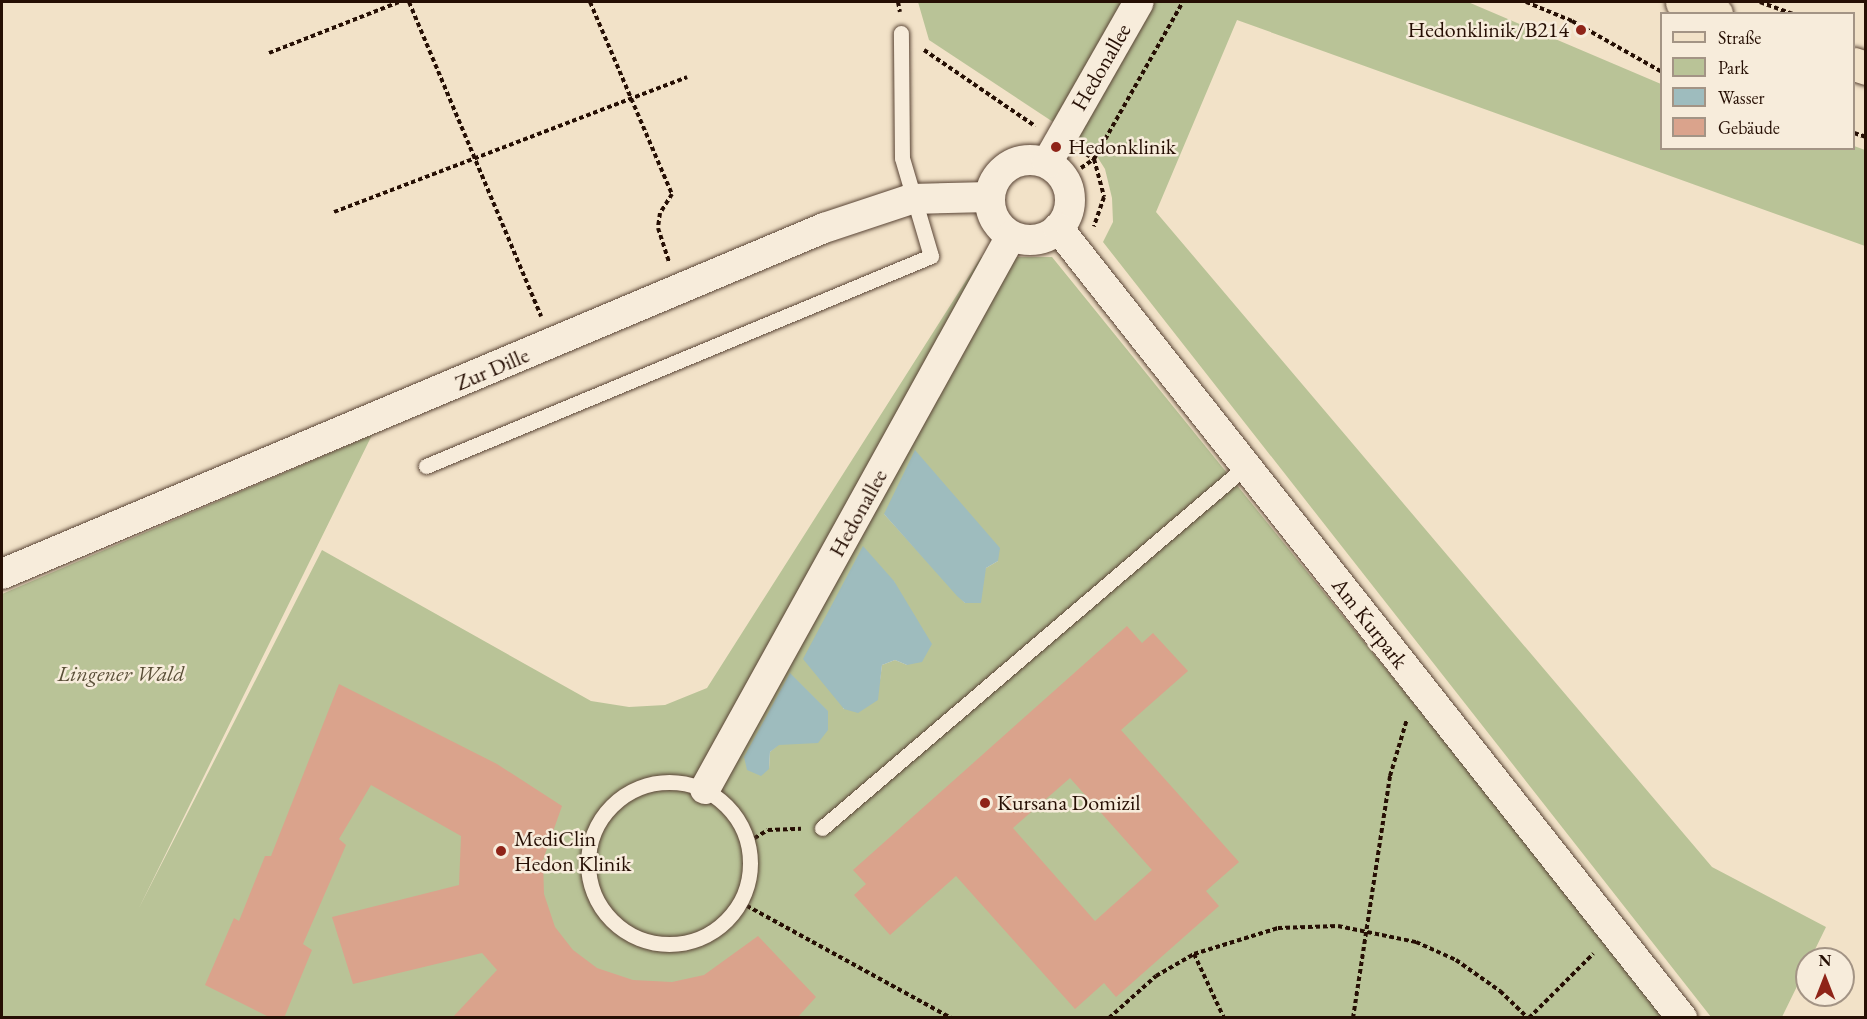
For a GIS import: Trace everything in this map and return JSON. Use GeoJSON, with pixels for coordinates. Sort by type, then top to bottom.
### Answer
{"type":"FeatureCollection","features":[{"type":"Feature","properties":{"kind":"main road"},"geometry":{"type":"LineString","coordinates":[[1682,2],[1710,12]]}},
{"type":"Feature","properties":{"kind":"street","name":"Hedonallee"},"geometry":{"type":"LineString","coordinates":[[1053,151],[1139,2]]}},
{"type":"Feature","properties":{"kind":"street"},"geometry":{"type":"LineString","coordinates":[[1053,151],[1058,171],[1068,192],[1068,211],[1058,228],[1029,241],[1011,236],[999,226],[990,197],[994,182],[1015,162],[1053,151]]}},
{"type":"Feature","properties":{"kind":"street","name":"Zur Dille"},"geometry":{"type":"LineString","coordinates":[[2,574],[824,228],[911,199],[990,197]]}},
{"type":"Feature","properties":{"kind":"street","name":"Am Kurpark"},"geometry":{"type":"LineString","coordinates":[[1058,228],[1682,1017]]}},
{"type":"Feature","properties":{"kind":"street","name":"Hedonallee"},"geometry":{"type":"LineString","coordinates":[[705,789],[1011,236]]}},
{"type":"Feature","properties":{"kind":"lane"},"geometry":{"type":"LineString","coordinates":[[426,466],[931,256],[911,199],[902,158],[902,33]]}},
{"type":"Feature","properties":{"kind":"lane"},"geometry":{"type":"LineString","coordinates":[[822,828],[1246,466]]}},
{"type":"Feature","properties":{"kind":"lane"},"geometry":{"type":"LineString","coordinates":[[668,781],[705,789],[732,812],[748,842],[750,871],[740,902],[723,924],[701,937],[669,944],[640,939],[617,926],[597,902],[591,882],[593,831],[608,808],[634,788],[668,781]]}},
{"type":"Feature","properties":{"kind":"path"},"geometry":{"type":"LineString","coordinates":[[269,53],[399,2]]}},
{"type":"Feature","properties":{"kind":"path"},"geometry":{"type":"LineString","coordinates":[[409,2],[552,343]]}},
{"type":"Feature","properties":{"kind":"path"},"geometry":{"type":"LineString","coordinates":[[590,2],[672,194],[660,213],[658,228],[682,288]]}},
{"type":"Feature","properties":{"kind":"path"},"geometry":{"type":"LineString","coordinates":[[902,33],[1053,151],[1094,159],[1183,2]]}},
{"type":"Feature","properties":{"kind":"path"},"geometry":{"type":"LineString","coordinates":[[1526,2],[1572,21],[1660,71]]}},
{"type":"Feature","properties":{"kind":"path"},"geometry":{"type":"LineString","coordinates":[[1760,2],[1787,12]]}},
{"type":"Feature","properties":{"kind":"path"},"geometry":{"type":"LineString","coordinates":[[334,212],[474,156],[632,100],[687,77]]}},
{"type":"Feature","properties":{"kind":"path"},"geometry":{"type":"LineString","coordinates":[[1353,1017],[1369,929],[1390,776],[1418,684]]}},
{"type":"Feature","properties":{"kind":"path"},"geometry":{"type":"LineString","coordinates":[[748,842],[768,830],[822,828]]}},
{"type":"Feature","properties":{"kind":"path"},"geometry":{"type":"LineString","coordinates":[[740,902],[951,1017]]}},
{"type":"Feature","properties":{"kind":"path"},"geometry":{"type":"LineString","coordinates":[[1109,1017],[1156,976],[1194,954],[1278,928],[1369,929],[1416,942],[1456,960],[1500,990],[1529,1017],[1615,933]]}},
{"type":"Feature","properties":{"kind":"path"},"geometry":{"type":"LineString","coordinates":[[1194,954],[1224,1017]]}},
{"type":"Feature","properties":{"kind":"green space"},"geometry":{"type":"Polygon","coordinates":[[[918,2],[1468,2],[1660,84],[1660,150],[1855,150],[1855,146],[1865,150],[1865,246],[1237,20],[1156,212],[1712,867],[1826,927],[1816,947],[1795,947],[1795,990],[1782,1017],[1711,1017],[1103,242],[1113,222],[1112,198],[1105,169],[1091,147],[929,40],[918,2]]]}},
{"type":"Feature","properties":{"kind":"green space","name":"Lingener Wald"},"geometry":{"type":"Polygon","coordinates":[[[981,257],[1052,257],[1668,1017],[2,1018],[2,594],[372,435],[139,908],[322,550],[591,701],[629,707],[665,705],[707,688],[981,257]],[[884,514],[965,603],[986,568],[998,561],[884,514]],[[894,581],[843,709],[880,680],[882,665],[895,660],[907,665],[894,581]],[[790,674],[747,770],[769,769],[770,752],[779,744],[798,744],[790,674]]]}},
{"type":"Feature","properties":{"kind":"water"},"geometry":{"type":"Polygon","coordinates":[[[915,450],[1000,548],[998,561],[986,568],[981,603],[965,603],[957,596],[884,514],[915,450]]]}},
{"type":"Feature","properties":{"kind":"water"},"geometry":{"type":"Polygon","coordinates":[[[863,546],[894,581],[932,644],[922,662],[907,665],[895,660],[882,665],[878,700],[858,713],[844,709],[803,659],[863,546]]]}},
{"type":"Feature","properties":{"kind":"water"},"geometry":{"type":"Polygon","coordinates":[[[790,673],[828,711],[828,730],[818,743],[779,745],[770,752],[769,769],[761,776],[747,770],[744,757],[790,673]]]}},
{"type":"Feature","properties":{"kind":"building","name":"Kursana Domizil"},"geometry":{"type":"Polygon","coordinates":[[[1127,626],[1142,643],[1153,633],[1188,671],[1121,730],[1239,862],[1206,891],[1219,906],[1116,997],[1104,983],[1075,1009],[956,876],[890,935],[854,895],[866,884],[853,870],[1127,626]],[[1070,778],[1013,828],[1095,921],[1152,870],[1070,778]]]}},
{"type":"Feature","properties":{"kind":"building","name":"MediClin Hedon Klinik"},"geometry":{"type":"Polygon","coordinates":[[[339,684],[497,764],[562,806],[543,860],[544,894],[555,927],[573,950],[597,968],[633,980],[672,982],[704,975],[758,936],[816,997],[797,1018],[452,1018],[497,970],[482,953],[353,984],[332,917],[459,885],[461,836],[371,785],[339,839],[346,845],[303,944],[312,950],[284,1018],[271,1018],[205,985],[234,918],[239,921],[265,856],[271,856],[339,684]]]}},
{"type":"Feature","properties":{"kind":"place","name":"Hedonklinik/B214"},"geometry":{"type":"Point","coordinates":[1581,30]}},
{"type":"Feature","properties":{"kind":"place","name":"Hedonklinik"},"geometry":{"type":"Point","coordinates":[1056,147]}},
{"type":"Feature","properties":{"kind":"place","name":"Kursana Domizil"},"geometry":{"type":"Point","coordinates":[985,803]}},
{"type":"Feature","properties":{"kind":"place","name":"MediClin Hedon Klinik"},"geometry":{"type":"Point","coordinates":[501,851]}}]}
